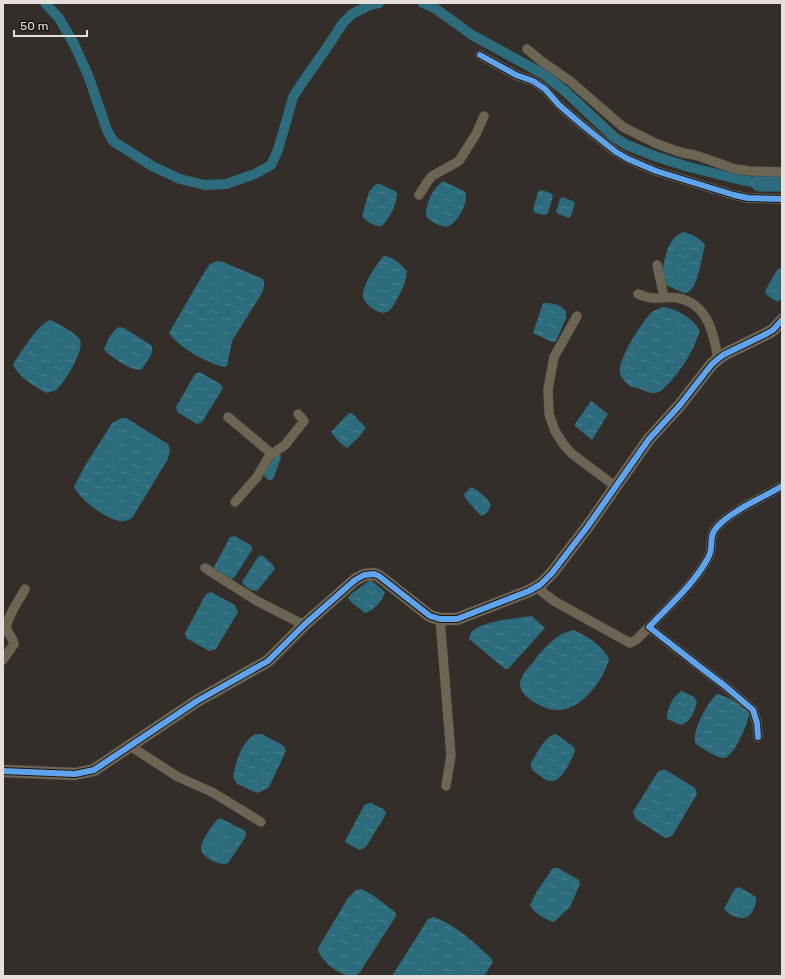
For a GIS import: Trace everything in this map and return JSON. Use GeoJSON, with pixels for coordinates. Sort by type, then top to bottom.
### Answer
{"type":"FeatureCollection","features":[{"type":"Feature","properties":{"kind":"street"},"geometry":{"type":"LineString","coordinates":[[527,49],[540,60],[570,80],[623,127],[631,132],[670,149],[695,155],[735,169],[782,172]]}},
{"type":"Feature","properties":{"kind":"street"},"geometry":{"type":"LineString","coordinates":[[480,55],[516,75],[533,81],[545,89],[560,106],[581,124],[616,152],[628,159],[656,171],[734,195],[748,198],[782,199]]}},
{"type":"Feature","properties":{"kind":"street"},"geometry":{"type":"LineString","coordinates":[[419,195],[432,176],[459,161],[476,134],[484,116]]}},
{"type":"Feature","properties":{"kind":"street"},"geometry":{"type":"LineString","coordinates":[[657,265],[664,297]]}},
{"type":"Feature","properties":{"kind":"street"},"geometry":{"type":"LineString","coordinates":[[638,294],[654,298],[678,298],[690,302],[702,312],[708,322],[714,336],[718,359]]}},
{"type":"Feature","properties":{"kind":"street"},"geometry":{"type":"LineString","coordinates":[[577,316],[554,357],[548,389],[549,414],[555,431],[571,453],[615,486]]}},
{"type":"Feature","properties":{"kind":"street"},"geometry":{"type":"LineString","coordinates":[[3,771],[75,774],[86,772],[103,764],[197,701],[268,660],[304,625],[355,580],[364,575],[374,574],[379,576],[430,616],[440,620],[457,619],[536,587],[546,580],[558,565],[652,435],[680,405],[709,367],[718,359],[766,334],[782,320]]}},
{"type":"Feature","properties":{"kind":"street"},"geometry":{"type":"LineString","coordinates":[[235,502],[257,477],[268,458],[284,445],[304,421],[298,414]]}},
{"type":"Feature","properties":{"kind":"street"},"geometry":{"type":"LineString","coordinates":[[228,417],[272,454]]}},
{"type":"Feature","properties":{"kind":"street"},"geometry":{"type":"LineString","coordinates":[[536,587],[554,601],[630,643],[636,640],[689,586],[712,550],[712,534],[718,526],[727,517],[782,486]]}},
{"type":"Feature","properties":{"kind":"street"},"geometry":{"type":"LineString","coordinates":[[205,568],[257,602],[304,625]]}},
{"type":"Feature","properties":{"kind":"street"},"geometry":{"type":"LineString","coordinates":[[3,660],[14,644],[8,631],[7,624],[26,589]]}},
{"type":"Feature","properties":{"kind":"street"},"geometry":{"type":"LineString","coordinates":[[440,620],[451,755],[446,786]]}},
{"type":"Feature","properties":{"kind":"street"},"geometry":{"type":"LineString","coordinates":[[649,627],[725,686],[753,710],[757,724],[758,737]]}},
{"type":"Feature","properties":{"kind":"street"},"geometry":{"type":"LineString","coordinates":[[130,746],[178,777],[212,792],[260,822]]}},
{"type":"Feature","properties":{"kind":"water"},"geometry":{"type":"Polygon","coordinates":[[[443,181],[464,191],[466,195],[465,205],[460,215],[453,224],[446,227],[437,224],[426,216],[430,197],[439,184],[443,181]]]}},
{"type":"Feature","properties":{"kind":"water"},"geometry":{"type":"Polygon","coordinates":[[[376,184],[380,184],[397,192],[396,202],[388,219],[382,226],[371,224],[362,216],[369,192],[376,184]]]}},
{"type":"Feature","properties":{"kind":"water"},"geometry":{"type":"Polygon","coordinates":[[[541,190],[551,193],[553,196],[548,213],[545,215],[535,213],[533,210],[538,192],[541,190]]]}},
{"type":"Feature","properties":{"kind":"water"},"geometry":{"type":"Polygon","coordinates":[[[562,197],[575,203],[569,218],[558,214],[556,211],[562,197]]]}},
{"type":"Feature","properties":{"kind":"water"},"geometry":{"type":"Polygon","coordinates":[[[684,232],[696,237],[705,245],[694,286],[686,293],[672,288],[664,282],[661,277],[665,257],[670,244],[678,234],[684,232]]]}},
{"type":"Feature","properties":{"kind":"water"},"geometry":{"type":"Polygon","coordinates":[[[384,256],[394,259],[407,271],[405,282],[400,294],[390,310],[384,313],[373,309],[366,303],[363,297],[363,292],[370,275],[384,256]]]}},
{"type":"Feature","properties":{"kind":"water"},"geometry":{"type":"Polygon","coordinates":[[[217,261],[223,262],[263,279],[264,285],[262,293],[232,341],[227,366],[224,367],[194,354],[179,344],[169,333],[205,271],[210,264],[217,261]]]}},
{"type":"Feature","properties":{"kind":"water"},"geometry":{"type":"Polygon","coordinates":[[[782,267],[782,299],[777,302],[767,295],[765,291],[777,270],[782,267]]]}},
{"type":"Feature","properties":{"kind":"water"},"geometry":{"type":"Polygon","coordinates":[[[543,303],[556,304],[566,311],[566,318],[556,341],[552,342],[533,333],[543,303]]]}},
{"type":"Feature","properties":{"kind":"water"},"geometry":{"type":"Polygon","coordinates":[[[663,307],[674,310],[689,318],[700,331],[690,354],[675,376],[659,392],[652,393],[629,386],[624,381],[620,373],[620,367],[626,351],[642,324],[652,312],[663,307]]]}},
{"type":"Feature","properties":{"kind":"water"},"geometry":{"type":"Polygon","coordinates":[[[51,320],[75,334],[80,340],[81,345],[77,359],[60,387],[47,393],[28,381],[15,369],[13,365],[42,325],[51,320]]]}},
{"type":"Feature","properties":{"kind":"water"},"geometry":{"type":"Polygon","coordinates":[[[119,327],[124,328],[151,345],[151,354],[142,369],[133,369],[128,367],[104,349],[112,333],[119,327]]]}},
{"type":"Feature","properties":{"kind":"water"},"geometry":{"type":"Polygon","coordinates":[[[200,372],[220,384],[223,388],[202,422],[197,424],[177,412],[176,407],[195,374],[200,372]]]}},
{"type":"Feature","properties":{"kind":"water"},"geometry":{"type":"Polygon","coordinates":[[[591,401],[608,414],[592,440],[575,426],[591,401]]]}},
{"type":"Feature","properties":{"kind":"water"},"geometry":{"type":"Polygon","coordinates":[[[349,413],[352,413],[366,428],[347,448],[339,442],[331,432],[349,413]]]}},
{"type":"Feature","properties":{"kind":"water"},"geometry":{"type":"Polygon","coordinates":[[[121,418],[126,418],[168,444],[170,450],[168,459],[132,518],[123,521],[108,517],[101,513],[82,498],[74,487],[83,469],[112,423],[121,418]]]}},
{"type":"Feature","properties":{"kind":"water"},"geometry":{"type":"Polygon","coordinates":[[[275,455],[281,455],[281,457],[274,477],[272,480],[269,480],[263,475],[275,455]]]}},
{"type":"Feature","properties":{"kind":"water"},"geometry":{"type":"Polygon","coordinates":[[[471,487],[482,494],[491,505],[488,512],[481,516],[465,498],[464,494],[471,487]]]}},
{"type":"Feature","properties":{"kind":"water"},"geometry":{"type":"Polygon","coordinates":[[[235,536],[252,546],[252,550],[234,578],[231,579],[216,570],[214,567],[230,537],[235,536]]]}},
{"type":"Feature","properties":{"kind":"water"},"geometry":{"type":"Polygon","coordinates":[[[262,555],[272,564],[275,569],[257,591],[255,591],[246,587],[242,582],[258,557],[262,555]]]}},
{"type":"Feature","properties":{"kind":"water"},"geometry":{"type":"Polygon","coordinates":[[[369,581],[372,581],[385,592],[378,605],[365,613],[348,598],[351,594],[369,581]]]}},
{"type":"Feature","properties":{"kind":"water"},"geometry":{"type":"Polygon","coordinates":[[[211,592],[235,605],[238,612],[216,649],[209,651],[186,638],[185,633],[206,594],[211,592]]]}},
{"type":"Feature","properties":{"kind":"water"},"geometry":{"type":"Polygon","coordinates":[[[532,616],[545,628],[508,669],[505,669],[469,639],[471,633],[475,629],[490,623],[532,616]]]}},
{"type":"Feature","properties":{"kind":"water"},"geometry":{"type":"Polygon","coordinates":[[[574,630],[599,646],[609,659],[597,684],[583,699],[567,709],[548,709],[532,701],[522,692],[520,681],[539,654],[555,638],[574,630]]]}},
{"type":"Feature","properties":{"kind":"water"},"geometry":{"type":"Polygon","coordinates":[[[682,691],[694,697],[697,702],[694,712],[688,721],[681,725],[667,719],[667,715],[673,699],[682,691]]]}},
{"type":"Feature","properties":{"kind":"water"},"geometry":{"type":"Polygon","coordinates":[[[717,694],[734,701],[749,713],[744,731],[736,746],[728,756],[724,758],[714,755],[702,748],[696,744],[695,739],[695,733],[701,718],[709,703],[717,694]]]}},
{"type":"Feature","properties":{"kind":"water"},"geometry":{"type":"Polygon","coordinates":[[[255,734],[262,734],[284,746],[286,751],[269,787],[257,793],[237,784],[233,777],[238,759],[246,742],[255,734]]]}},
{"type":"Feature","properties":{"kind":"water"},"geometry":{"type":"Polygon","coordinates":[[[556,734],[574,747],[575,751],[569,765],[559,778],[555,781],[549,781],[533,770],[531,763],[544,742],[552,735],[556,734]]]}},
{"type":"Feature","properties":{"kind":"water"},"geometry":{"type":"Polygon","coordinates":[[[661,770],[666,770],[695,788],[697,794],[672,836],[665,838],[636,819],[633,812],[657,773],[661,770]]]}},
{"type":"Feature","properties":{"kind":"water"},"geometry":{"type":"Polygon","coordinates":[[[371,803],[383,809],[386,812],[385,816],[367,845],[359,850],[345,842],[364,806],[371,803]]]}},
{"type":"Feature","properties":{"kind":"water"},"geometry":{"type":"Polygon","coordinates":[[[218,819],[222,819],[245,831],[246,834],[245,838],[228,863],[225,864],[220,864],[207,858],[201,848],[205,837],[218,819]]]}},
{"type":"Feature","properties":{"kind":"water"},"geometry":{"type":"Polygon","coordinates":[[[553,868],[558,868],[579,880],[580,884],[570,907],[554,922],[540,916],[530,905],[537,891],[553,868]]]}},
{"type":"Feature","properties":{"kind":"water"},"geometry":{"type":"Polygon","coordinates":[[[738,887],[756,897],[756,903],[752,913],[744,918],[733,916],[724,909],[734,890],[738,887]]]}},
{"type":"Feature","properties":{"kind":"water"},"geometry":{"type":"Polygon","coordinates":[[[362,889],[395,912],[396,916],[360,972],[355,976],[350,976],[338,971],[326,962],[318,948],[348,898],[356,890],[362,889]]]}},
{"type":"Feature","properties":{"kind":"water"},"geometry":{"type":"Polygon","coordinates":[[[434,917],[458,930],[492,959],[493,962],[484,976],[392,976],[428,919],[434,917]]]}},
{"type":"Feature","properties":{"kind":"waterway"},"geometry":{"type":"LineString","coordinates":[[45,3],[59,18],[74,44],[88,75],[107,130],[113,141],[152,166],[180,179],[205,185],[226,184],[255,174],[271,165],[278,150],[293,97],[302,83],[343,23],[352,14],[370,5],[379,3]]}},
{"type":"Feature","properties":{"kind":"waterway"},"geometry":{"type":"LineString","coordinates":[[423,3],[436,9],[472,35],[545,75],[566,92],[614,137],[627,145],[657,157],[689,167],[759,183]]}},
{"type":"Feature","properties":{"kind":"waterway"},"geometry":{"type":"LineString","coordinates":[[759,183],[782,183]]}},
{"type":"Feature","properties":{"kind":"cycle path"},"geometry":{"type":"LineString","coordinates":[[480,55],[516,75],[533,81],[545,89],[559,105],[581,124],[616,152],[628,159],[656,171],[734,195],[748,198],[782,199]]}},
{"type":"Feature","properties":{"kind":"cycle path"},"geometry":{"type":"LineString","coordinates":[[3,771],[75,774],[94,770],[197,701],[268,661],[304,625],[355,580],[364,575],[374,574],[379,576],[430,616],[440,619],[457,619],[529,591],[540,585],[552,573],[588,526],[649,439],[680,405],[712,364],[723,355],[773,330],[782,320]]}},
{"type":"Feature","properties":{"kind":"cycle path"},"geometry":{"type":"LineString","coordinates":[[758,737],[757,723],[753,710],[725,686],[649,627],[696,577],[710,554],[712,535],[717,527],[731,515],[782,486]]}}]}
